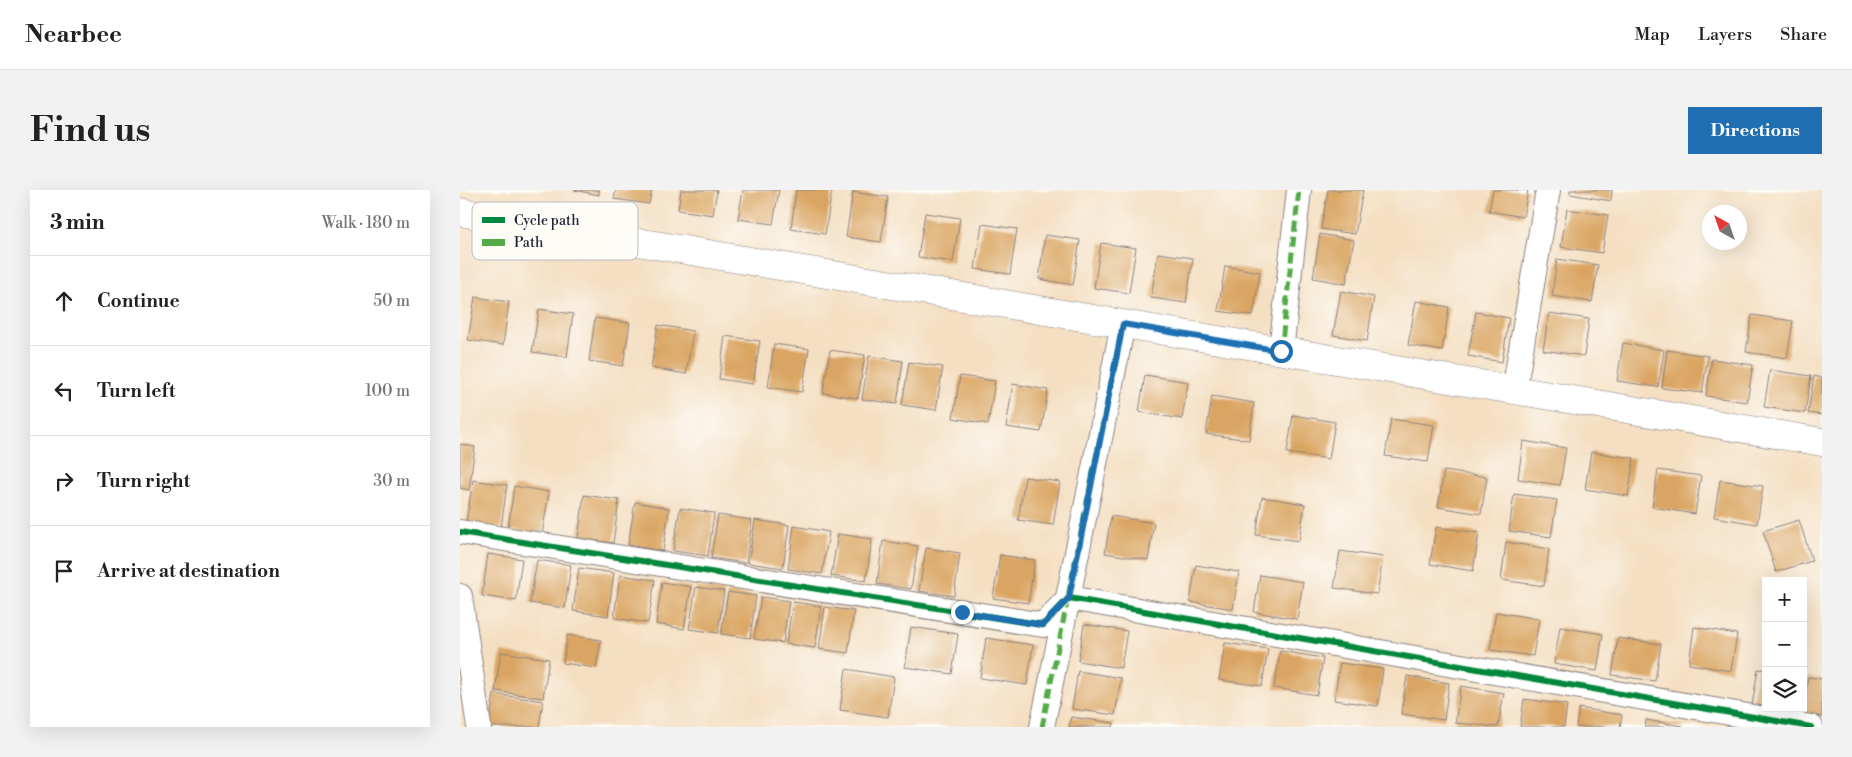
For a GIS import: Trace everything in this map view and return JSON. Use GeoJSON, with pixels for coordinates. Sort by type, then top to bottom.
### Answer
{"type":"FeatureCollection","features":[{"type":"Feature","properties":{"kind":"main road"},"geometry":{"type":"LineString","coordinates":[[638,242],[1822,442]]}},
{"type":"Feature","properties":{"kind":"street"},"geometry":{"type":"LineString","coordinates":[[1281,351],[1299,190]]}},
{"type":"Feature","properties":{"kind":"street"},"geometry":{"type":"LineString","coordinates":[[1514,391],[1548,190]]}},
{"type":"Feature","properties":{"kind":"street"},"geometry":{"type":"LineString","coordinates":[[1042,727],[1123,324]]}},
{"type":"Feature","properties":{"kind":"street"},"geometry":{"type":"LineString","coordinates":[[460,532],[1043,625],[1069,598]]}},
{"type":"Feature","properties":{"kind":"street"},"geometry":{"type":"LineString","coordinates":[[460,596],[479,727]]}},
{"type":"Feature","properties":{"kind":"street"},"geometry":{"type":"LineString","coordinates":[[1069,598],[1811,727]]}},
{"type":"Feature","properties":{"kind":"building"},"geometry":{"type":"Polygon","coordinates":[[[574,190],[599,190],[599,195],[574,190]]]}},
{"type":"Feature","properties":{"kind":"building"},"geometry":{"type":"Polygon","coordinates":[[[616,190],[652,190],[649,204],[614,199],[616,190]]]}},
{"type":"Feature","properties":{"kind":"building"},"geometry":{"type":"Polygon","coordinates":[[[681,190],[717,190],[713,215],[678,210],[681,190]]]}},
{"type":"Feature","properties":{"kind":"building"},"geometry":{"type":"Polygon","coordinates":[[[743,190],[779,190],[773,224],[738,219],[743,190]]]}},
{"type":"Feature","properties":{"kind":"building"},"geometry":{"type":"Polygon","coordinates":[[[796,190],[832,190],[825,234],[791,229],[796,190]]]}},
{"type":"Feature","properties":{"kind":"building"},"geometry":{"type":"Polygon","coordinates":[[[1328,190],[1363,190],[1355,234],[1321,229],[1328,190]]]}},
{"type":"Feature","properties":{"kind":"building"},"geometry":{"type":"Polygon","coordinates":[[[1493,190],[1528,190],[1523,217],[1489,211],[1493,190]]]}},
{"type":"Feature","properties":{"kind":"building"},"geometry":{"type":"Polygon","coordinates":[[[1570,190],[1612,190],[1611,201],[1570,194],[1570,190]]]}},
{"type":"Feature","properties":{"kind":"building"},"geometry":{"type":"Polygon","coordinates":[[[853,192],[888,197],[881,242],[846,237],[853,192]]]}},
{"type":"Feature","properties":{"kind":"building"},"geometry":{"type":"Polygon","coordinates":[[[1567,209],[1608,215],[1602,253],[1561,247],[1567,209]]]}},
{"type":"Feature","properties":{"kind":"building"},"geometry":{"type":"Polygon","coordinates":[[[925,213],[960,218],[953,262],[918,257],[925,213]]]}},
{"type":"Feature","properties":{"kind":"building"},"geometry":{"type":"Polygon","coordinates":[[[982,224],[1017,229],[1010,274],[975,269],[982,224]]]}},
{"type":"Feature","properties":{"kind":"building"},"geometry":{"type":"Polygon","coordinates":[[[1320,234],[1354,240],[1346,284],[1313,278],[1320,234]]]}},
{"type":"Feature","properties":{"kind":"building"},"geometry":{"type":"Polygon","coordinates":[[[1045,235],[1080,240],[1073,285],[1039,279],[1045,235]]]}},
{"type":"Feature","properties":{"kind":"building"},"geometry":{"type":"Polygon","coordinates":[[[1101,243],[1136,248],[1129,293],[1094,288],[1101,243]]]}},
{"type":"Feature","properties":{"kind":"building"},"geometry":{"type":"Polygon","coordinates":[[[1158,253],[1193,258],[1186,303],[1151,298],[1158,253]]]}},
{"type":"Feature","properties":{"kind":"building"},"geometry":{"type":"Polygon","coordinates":[[[1557,259],[1598,265],[1592,302],[1552,296],[1557,259]]]}},
{"type":"Feature","properties":{"kind":"building"},"geometry":{"type":"Polygon","coordinates":[[[1225,266],[1260,272],[1253,316],[1218,311],[1225,266]]]}},
{"type":"Feature","properties":{"kind":"building"},"geometry":{"type":"Polygon","coordinates":[[[1341,291],[1374,297],[1367,341],[1333,335],[1341,291]]]}},
{"type":"Feature","properties":{"kind":"building"},"geometry":{"type":"Polygon","coordinates":[[[475,297],[509,302],[503,345],[468,340],[475,297]]]}},
{"type":"Feature","properties":{"kind":"building"},"geometry":{"type":"Polygon","coordinates":[[[1416,301],[1449,307],[1442,351],[1408,345],[1416,301]]]}},
{"type":"Feature","properties":{"kind":"building"},"geometry":{"type":"Polygon","coordinates":[[[539,309],[573,314],[567,357],[532,352],[539,309]]]}},
{"type":"Feature","properties":{"kind":"building"},"geometry":{"type":"Polygon","coordinates":[[[1476,312],[1509,318],[1502,362],[1468,356],[1476,312]]]}},
{"type":"Feature","properties":{"kind":"building"},"geometry":{"type":"Polygon","coordinates":[[[1549,313],[1589,319],[1584,356],[1543,350],[1549,313]]]}},
{"type":"Feature","properties":{"kind":"building"},"geometry":{"type":"Polygon","coordinates":[[[1752,315],[1793,321],[1787,358],[1746,352],[1752,315]]]}},
{"type":"Feature","properties":{"kind":"building"},"geometry":{"type":"Polygon","coordinates":[[[595,318],[630,323],[623,366],[589,361],[595,318]]]}},
{"type":"Feature","properties":{"kind":"building"},"geometry":{"type":"Polygon","coordinates":[[[658,325],[693,331],[686,374],[651,368],[658,325]]]}},
{"type":"Feature","properties":{"kind":"building"},"geometry":{"type":"Polygon","coordinates":[[[725,336],[760,341],[753,384],[719,379],[725,336]]]}},
{"type":"Feature","properties":{"kind":"building"},"geometry":{"type":"Polygon","coordinates":[[[1623,343],[1664,350],[1658,387],[1617,381],[1623,343]]]}},
{"type":"Feature","properties":{"kind":"building"},"geometry":{"type":"Polygon","coordinates":[[[774,344],[809,349],[802,392],[768,387],[774,344]]]}},
{"type":"Feature","properties":{"kind":"building"},"geometry":{"type":"Polygon","coordinates":[[[830,350],[865,355],[858,398],[823,393],[830,350]]]}},
{"type":"Feature","properties":{"kind":"building"},"geometry":{"type":"Polygon","coordinates":[[[1667,350],[1708,356],[1702,393],[1662,388],[1667,350]]]}},
{"type":"Feature","properties":{"kind":"building"},"geometry":{"type":"Polygon","coordinates":[[[869,356],[903,361],[897,404],[862,399],[869,356]]]}},
{"type":"Feature","properties":{"kind":"building"},"geometry":{"type":"Polygon","coordinates":[[[1712,359],[1753,365],[1747,402],[1706,396],[1712,359]]]}},
{"type":"Feature","properties":{"kind":"building"},"geometry":{"type":"Polygon","coordinates":[[[909,362],[943,367],[936,410],[902,405],[909,362]]]}},
{"type":"Feature","properties":{"kind":"building"},"geometry":{"type":"Polygon","coordinates":[[[1770,370],[1811,376],[1805,413],[1764,407],[1770,370]]]}},
{"type":"Feature","properties":{"kind":"building"},"geometry":{"type":"Polygon","coordinates":[[[1145,375],[1188,382],[1182,419],[1139,412],[1145,375]]]}},
{"type":"Feature","properties":{"kind":"building"},"geometry":{"type":"Polygon","coordinates":[[[960,376],[995,381],[988,424],[953,418],[960,376]]]}},
{"type":"Feature","properties":{"kind":"building"},"geometry":{"type":"Polygon","coordinates":[[[1814,376],[1822,378],[1822,415],[1808,413],[1814,376]]]}},
{"type":"Feature","properties":{"kind":"building"},"geometry":{"type":"Polygon","coordinates":[[[1013,384],[1048,390],[1041,432],[1006,427],[1013,384]]]}},
{"type":"Feature","properties":{"kind":"building"},"geometry":{"type":"Polygon","coordinates":[[[1212,396],[1254,403],[1249,440],[1206,434],[1212,396]]]}},
{"type":"Feature","properties":{"kind":"building"},"geometry":{"type":"Polygon","coordinates":[[[1293,415],[1335,422],[1329,459],[1287,453],[1293,415]]]}},
{"type":"Feature","properties":{"kind":"building"},"geometry":{"type":"Polygon","coordinates":[[[1391,419],[1434,425],[1428,462],[1385,456],[1391,419]]]}},
{"type":"Feature","properties":{"kind":"building"},"geometry":{"type":"Polygon","coordinates":[[[1523,441],[1566,448],[1560,485],[1518,479],[1523,441]]]}},
{"type":"Feature","properties":{"kind":"building"},"geometry":{"type":"Polygon","coordinates":[[[460,444],[475,447],[469,490],[460,488],[460,444]]]}},
{"type":"Feature","properties":{"kind":"building"},"geometry":{"type":"Polygon","coordinates":[[[1591,452],[1634,458],[1628,496],[1585,489],[1591,452]]]}},
{"type":"Feature","properties":{"kind":"building"},"geometry":{"type":"Polygon","coordinates":[[[1658,470],[1701,476],[1695,514],[1652,507],[1658,470]]]}},
{"type":"Feature","properties":{"kind":"building"},"geometry":{"type":"Polygon","coordinates":[[[1444,471],[1487,477],[1481,514],[1438,507],[1444,471]]]}},
{"type":"Feature","properties":{"kind":"building"},"geometry":{"type":"Polygon","coordinates":[[[1025,477],[1060,482],[1053,525],[1018,520],[1025,477]]]}},
{"type":"Feature","properties":{"kind":"building"},"geometry":{"type":"Polygon","coordinates":[[[473,480],[507,485],[501,528],[466,523],[473,480]]]}},
{"type":"Feature","properties":{"kind":"building"},"geometry":{"type":"Polygon","coordinates":[[[1720,480],[1763,486],[1757,524],[1714,517],[1720,480]]]}},
{"type":"Feature","properties":{"kind":"building"},"geometry":{"type":"Polygon","coordinates":[[[514,486],[549,492],[542,535],[508,529],[514,486]]]}},
{"type":"Feature","properties":{"kind":"building"},"geometry":{"type":"Polygon","coordinates":[[[1514,494],[1557,500],[1551,537],[1509,531],[1514,494]]]}},
{"type":"Feature","properties":{"kind":"building"},"geometry":{"type":"Polygon","coordinates":[[[584,495],[619,500],[613,543],[578,538],[584,495]]]}},
{"type":"Feature","properties":{"kind":"building"},"geometry":{"type":"Polygon","coordinates":[[[1262,497],[1305,504],[1299,541],[1256,535],[1262,497]]]}},
{"type":"Feature","properties":{"kind":"building"},"geometry":{"type":"Polygon","coordinates":[[[635,502],[669,508],[663,551],[628,545],[635,502]]]}},
{"type":"Feature","properties":{"kind":"building"},"geometry":{"type":"Polygon","coordinates":[[[680,508],[714,513],[708,556],[673,551],[680,508]]]}},
{"type":"Feature","properties":{"kind":"building"},"geometry":{"type":"Polygon","coordinates":[[[718,515],[752,520],[746,563],[711,558],[718,515]]]}},
{"type":"Feature","properties":{"kind":"building"},"geometry":{"type":"Polygon","coordinates":[[[1111,516],[1154,523],[1148,560],[1105,553],[1111,516]]]}},
{"type":"Feature","properties":{"kind":"building"},"geometry":{"type":"Polygon","coordinates":[[[755,520],[789,525],[783,568],[748,563],[755,520]]]}},
{"type":"Feature","properties":{"kind":"building"},"geometry":{"type":"Polygon","coordinates":[[[1799,520],[1812,561],[1776,572],[1763,531],[1799,520]]]}},
{"type":"Feature","properties":{"kind":"building"},"geometry":{"type":"Polygon","coordinates":[[[794,526],[829,532],[822,574],[788,569],[794,526]]]}},
{"type":"Feature","properties":{"kind":"building"},"geometry":{"type":"Polygon","coordinates":[[[1436,527],[1479,533],[1473,571],[1430,564],[1436,527]]]}},
{"type":"Feature","properties":{"kind":"building"},"geometry":{"type":"Polygon","coordinates":[[[838,534],[872,539],[866,581],[831,576],[838,534]]]}},
{"type":"Feature","properties":{"kind":"building"},"geometry":{"type":"Polygon","coordinates":[[[883,541],[918,546],[911,589],[877,584],[883,541]]]}},
{"type":"Feature","properties":{"kind":"building"},"geometry":{"type":"Polygon","coordinates":[[[1506,542],[1549,549],[1544,586],[1501,580],[1506,542]]]}},
{"type":"Feature","properties":{"kind":"building"},"geometry":{"type":"Polygon","coordinates":[[[926,548],[960,553],[954,596],[919,591],[926,548]]]}},
{"type":"Feature","properties":{"kind":"building"},"geometry":{"type":"Polygon","coordinates":[[[1340,551],[1383,557],[1377,594],[1334,588],[1340,551]]]}},
{"type":"Feature","properties":{"kind":"building"},"geometry":{"type":"Polygon","coordinates":[[[488,554],[522,559],[516,601],[482,596],[488,554]]]}},
{"type":"Feature","properties":{"kind":"building"},"geometry":{"type":"Polygon","coordinates":[[[1000,555],[1035,560],[1028,603],[993,598],[1000,555]]]}},
{"type":"Feature","properties":{"kind":"building"},"geometry":{"type":"Polygon","coordinates":[[[537,560],[571,565],[565,608],[530,603],[537,560]]]}},
{"type":"Feature","properties":{"kind":"building"},"geometry":{"type":"Polygon","coordinates":[[[1196,565],[1239,572],[1233,609],[1190,602],[1196,565]]]}},
{"type":"Feature","properties":{"kind":"building"},"geometry":{"type":"Polygon","coordinates":[[[579,568],[614,573],[608,616],[573,611],[579,568]]]}},
{"type":"Feature","properties":{"kind":"building"},"geometry":{"type":"Polygon","coordinates":[[[620,575],[655,580],[648,623],[614,618],[620,575]]]}},
{"type":"Feature","properties":{"kind":"building"},"geometry":{"type":"Polygon","coordinates":[[[1260,575],[1303,582],[1297,619],[1254,612],[1260,575]]]}},
{"type":"Feature","properties":{"kind":"building"},"geometry":{"type":"Polygon","coordinates":[[[662,582],[691,587],[684,629],[656,624],[662,582]]]}},
{"type":"Feature","properties":{"kind":"building"},"geometry":{"type":"Polygon","coordinates":[[[696,587],[724,591],[718,633],[689,629],[696,587]]]}},
{"type":"Feature","properties":{"kind":"building"},"geometry":{"type":"Polygon","coordinates":[[[728,592],[756,596],[750,638],[721,634],[728,592]]]}},
{"type":"Feature","properties":{"kind":"building"},"geometry":{"type":"Polygon","coordinates":[[[761,597],[789,601],[783,643],[754,639],[761,597]]]}},
{"type":"Feature","properties":{"kind":"building"},"geometry":{"type":"Polygon","coordinates":[[[793,602],[821,606],[815,648],[786,644],[793,602]]]}},
{"type":"Feature","properties":{"kind":"building"},"geometry":{"type":"Polygon","coordinates":[[[825,607],[854,611],[848,653],[819,649],[825,607]]]}},
{"type":"Feature","properties":{"kind":"building"},"geometry":{"type":"Polygon","coordinates":[[[1496,612],[1539,619],[1533,656],[1490,650],[1496,612]]]}},
{"type":"Feature","properties":{"kind":"building"},"geometry":{"type":"Polygon","coordinates":[[[1084,624],[1127,631],[1121,668],[1078,661],[1084,624]]]}},
{"type":"Feature","properties":{"kind":"building"},"geometry":{"type":"Polygon","coordinates":[[[911,627],[958,634],[952,674],[905,667],[911,627]]]}},
{"type":"Feature","properties":{"kind":"building"},"geometry":{"type":"Polygon","coordinates":[[[1560,627],[1603,634],[1597,671],[1554,664],[1560,627]]]}},
{"type":"Feature","properties":{"kind":"building"},"geometry":{"type":"Polygon","coordinates":[[[1694,627],[1737,634],[1731,671],[1689,664],[1694,627]]]}},
{"type":"Feature","properties":{"kind":"building"},"geometry":{"type":"Polygon","coordinates":[[[567,635],[601,640],[596,668],[563,663],[567,635]]]}},
{"type":"Feature","properties":{"kind":"building"},"geometry":{"type":"Polygon","coordinates":[[[986,638],[1033,645],[1027,685],[980,678],[986,638]]]}},
{"type":"Feature","properties":{"kind":"building"},"geometry":{"type":"Polygon","coordinates":[[[1618,638],[1661,644],[1655,681],[1612,675],[1618,638]]]}},
{"type":"Feature","properties":{"kind":"building"},"geometry":{"type":"Polygon","coordinates":[[[1225,643],[1268,649],[1262,686],[1219,680],[1225,643]]]}},
{"type":"Feature","properties":{"kind":"building"},"geometry":{"type":"Polygon","coordinates":[[[1280,651],[1323,658],[1317,695],[1274,688],[1280,651]]]}},
{"type":"Feature","properties":{"kind":"building"},"geometry":{"type":"Polygon","coordinates":[[[501,652],[549,659],[543,698],[495,691],[501,652]]]}},
{"type":"Feature","properties":{"kind":"building"},"geometry":{"type":"Polygon","coordinates":[[[1340,663],[1383,669],[1378,706],[1334,700],[1340,663]]]}},
{"type":"Feature","properties":{"kind":"building"},"geometry":{"type":"Polygon","coordinates":[[[846,669],[894,677],[888,717],[840,710],[846,669]]]}},
{"type":"Feature","properties":{"kind":"building"},"geometry":{"type":"Polygon","coordinates":[[[1758,669],[1762,670],[1762,707],[1752,706],[1758,669]]]}},
{"type":"Feature","properties":{"kind":"building"},"geometry":{"type":"Polygon","coordinates":[[[1078,671],[1121,678],[1115,715],[1072,709],[1078,671]]]}},
{"type":"Feature","properties":{"kind":"building"},"geometry":{"type":"Polygon","coordinates":[[[1407,676],[1449,683],[1444,720],[1401,714],[1407,676]]]}},
{"type":"Feature","properties":{"kind":"building"},"geometry":{"type":"Polygon","coordinates":[[[1808,677],[1822,679],[1822,717],[1802,714],[1802,712],[1807,712],[1808,677]]]}},
{"type":"Feature","properties":{"kind":"building"},"geometry":{"type":"Polygon","coordinates":[[[1461,686],[1504,693],[1498,727],[1455,723],[1461,686]]]}},
{"type":"Feature","properties":{"kind":"building"},"geometry":{"type":"Polygon","coordinates":[[[494,694],[543,701],[539,727],[489,727],[494,694]]]}},
{"type":"Feature","properties":{"kind":"building"},"geometry":{"type":"Polygon","coordinates":[[[1524,699],[1567,705],[1564,727],[1520,727],[1524,699]]]}},
{"type":"Feature","properties":{"kind":"building"},"geometry":{"type":"Polygon","coordinates":[[[1579,708],[1622,715],[1620,727],[1576,727],[1579,708]]]}},
{"type":"Feature","properties":{"kind":"building"},"geometry":{"type":"Polygon","coordinates":[[[1071,717],[1114,723],[1113,727],[1069,727],[1071,717]]]}},
{"type":"Feature","properties":{"kind":"building"},"geometry":{"type":"Polygon","coordinates":[[[1646,720],[1683,726],[1645,727],[1646,720]]]}},
{"type":"Feature","properties":{"kind":"marked path"},"geometry":{"type":"LineString","coordinates":[[1281,351],[1299,190]]}},
{"type":"Feature","properties":{"kind":"marked path"},"geometry":{"type":"LineString","coordinates":[[1042,727],[1123,324]]}},
{"type":"Feature","properties":{"kind":"cycle path"},"geometry":{"type":"LineString","coordinates":[[460,532],[1043,625],[1069,598],[1811,727]]}},
{"type":"Feature","properties":{"kind":"route"},"geometry":{"type":"LineString","coordinates":[[962,612],[1043,625],[1069,598],[1123,324],[1281,351]]}}]}
